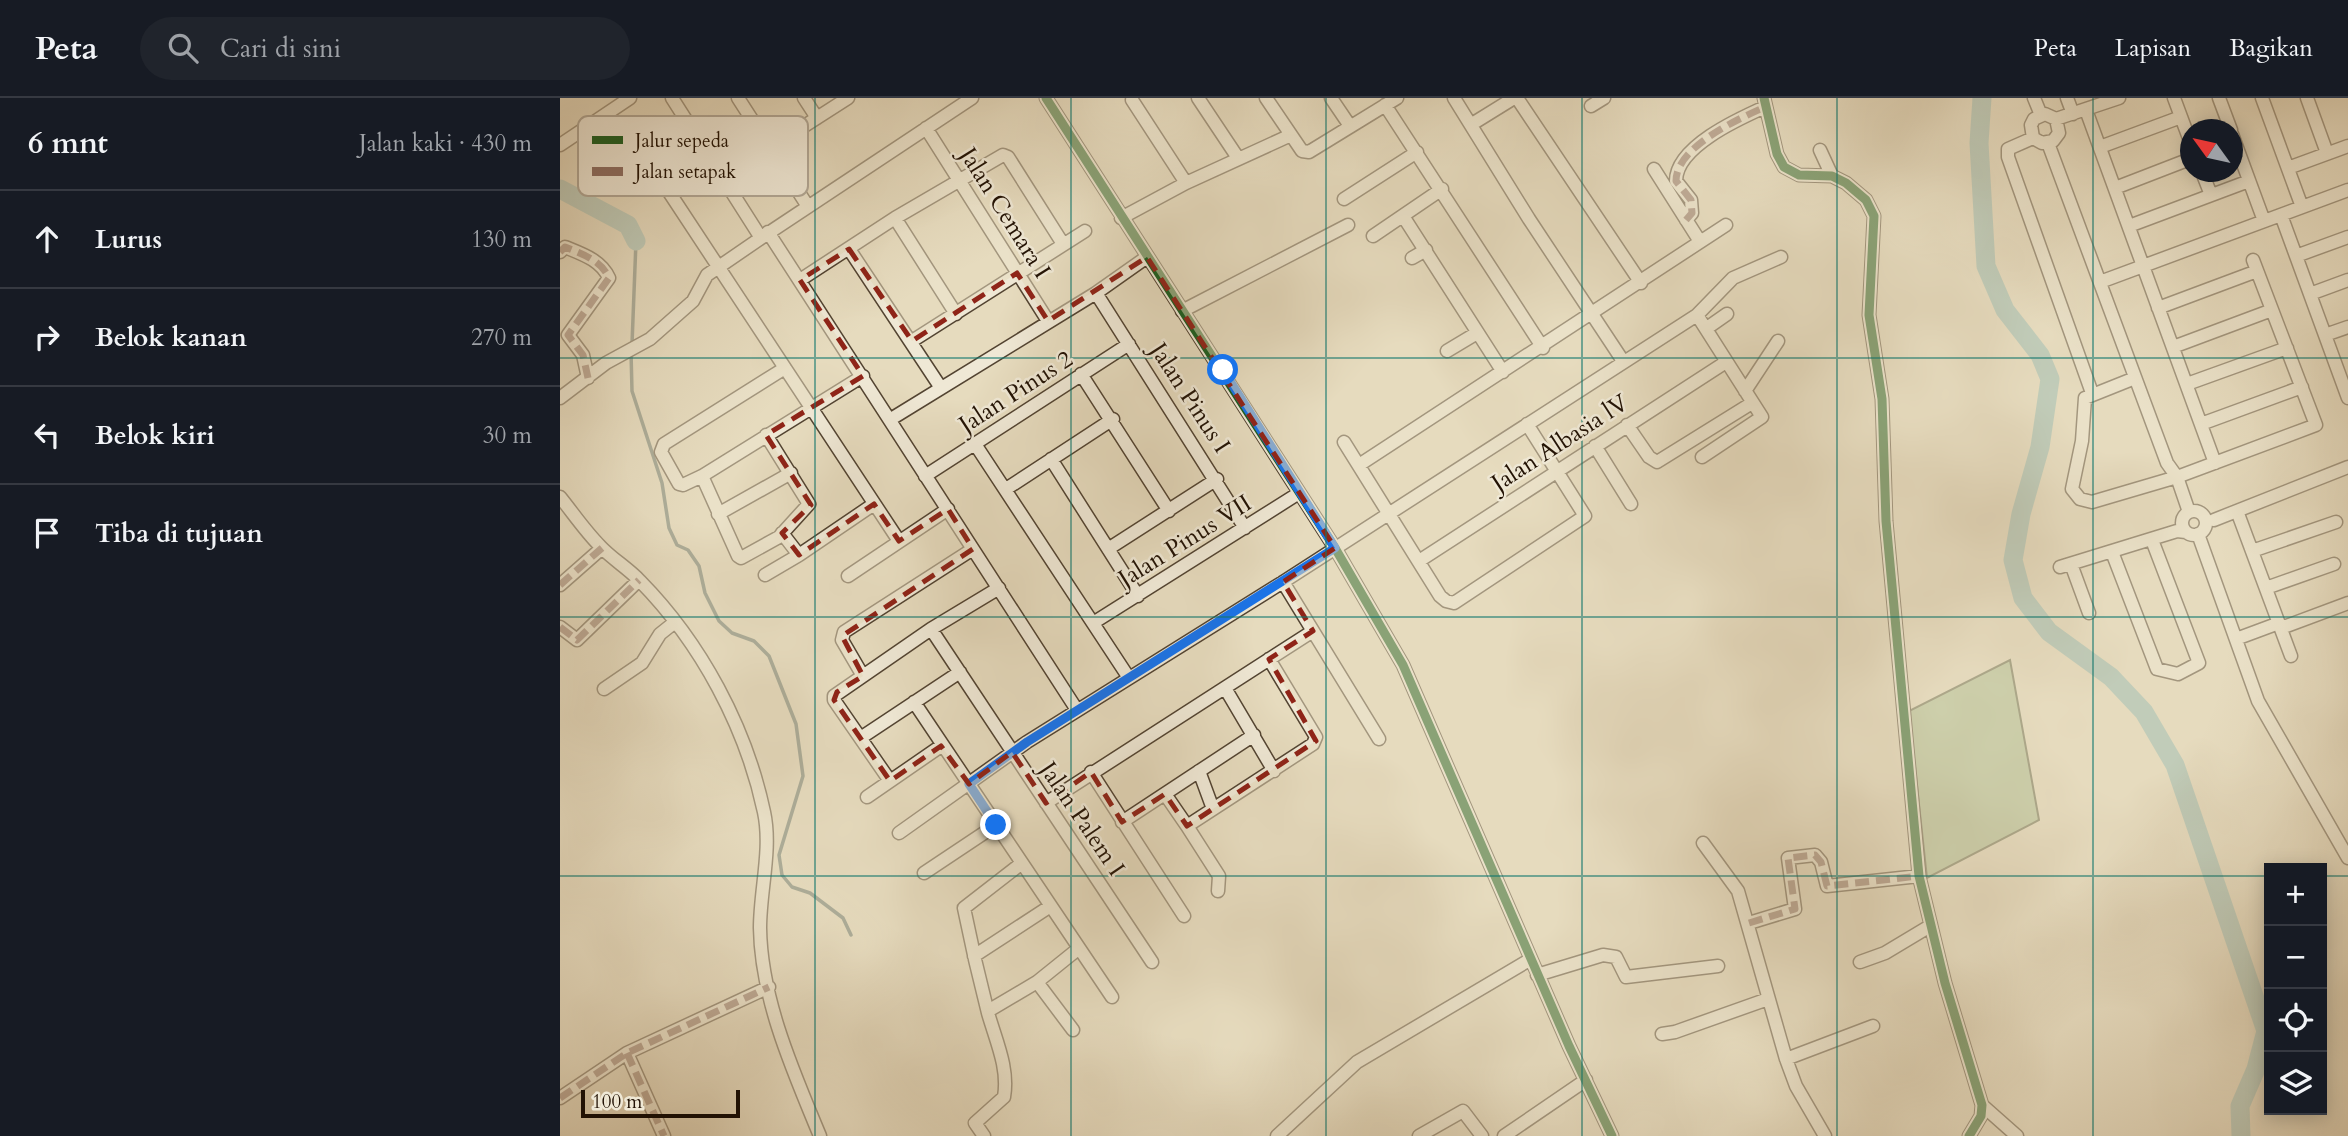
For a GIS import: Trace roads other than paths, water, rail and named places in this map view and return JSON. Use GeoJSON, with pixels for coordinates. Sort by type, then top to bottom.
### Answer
{"type":"FeatureCollection","features":[{"type":"Feature","properties":{"kind":"street"},"geometry":{"type":"LineString","coordinates":[[603,116],[630,98]]}},
{"type":"Feature","properties":{"kind":"street"},"geometry":{"type":"LineString","coordinates":[[672,98],[682,116]]}},
{"type":"Feature","properties":{"kind":"street"},"geometry":{"type":"LineString","coordinates":[[738,98],[750,116]]}},
{"type":"Feature","properties":{"kind":"street"},"geometry":{"type":"LineString","coordinates":[[804,98],[817,118]]}},
{"type":"Feature","properties":{"kind":"street"},"geometry":{"type":"LineString","coordinates":[[808,124],[848,98]]}},
{"type":"Feature","properties":{"kind":"street"},"geometry":{"type":"LineString","coordinates":[[1046,98],[1335,548],[1403,665],[1537,975],[1612,1136]]}},
{"type":"Feature","properties":{"kind":"street"},"geometry":{"type":"LineString","coordinates":[[1198,98],[1238,158]]}},
{"type":"Feature","properties":{"kind":"street"},"geometry":{"type":"LineString","coordinates":[[1266,98],[1302,151],[1309,152],[1397,98]]}},
{"type":"Feature","properties":{"kind":"street"},"geometry":{"type":"LineString","coordinates":[[1331,98],[1350,126]]}},
{"type":"Feature","properties":{"kind":"street"},"geometry":{"type":"LineString","coordinates":[[1454,98],[1529,219],[1623,361]]}},
{"type":"Feature","properties":{"kind":"street"},"geometry":{"type":"LineString","coordinates":[[1472,124],[1515,98],[1641,283]]}},
{"type":"Feature","properties":{"kind":"street"},"geometry":{"type":"LineString","coordinates":[[1591,106],[1604,98]]}},
{"type":"Feature","properties":{"kind":"street"},"geometry":{"type":"LineString","coordinates":[[2034,98],[2041,115]]}},
{"type":"Feature","properties":{"kind":"street"},"geometry":{"type":"LineString","coordinates":[[2067,98],[2080,112],[2100,147],[2215,463]]}},
{"type":"Feature","properties":{"kind":"street"},"geometry":{"type":"LineString","coordinates":[[2041,115],[2056,119],[2119,98]]}},
{"type":"Feature","properties":{"kind":"street"},"geometry":{"type":"LineString","coordinates":[[2100,147],[2181,117],[2174,98]]}},
{"type":"Feature","properties":{"kind":"street"},"geometry":{"type":"LineString","coordinates":[[2219,98],[2227,119]]}},
{"type":"Feature","properties":{"kind":"street"},"geometry":{"type":"LineString","coordinates":[[2262,98],[2302,207]]}},
{"type":"Feature","properties":{"kind":"street"},"geometry":{"type":"LineString","coordinates":[[2307,98],[2327,153]]}},
{"type":"Feature","properties":{"kind":"street"},"geometry":{"type":"LineString","coordinates":[[560,398],[618,357],[639,348],[693,302],[702,281],[718,268],[807,205],[969,99]]}},
{"type":"Feature","properties":{"kind":"street"},"geometry":{"type":"LineString","coordinates":[[1132,100],[1185,183]]}},
{"type":"Feature","properties":{"kind":"street"},"geometry":{"type":"LineString","coordinates":[[1686,220],[1692,212],[1691,200],[1676,181],[1682,163],[1708,138],[1764,102],[1777,154],[1784,167],[1799,175],[1832,176],[1861,194],[1874,216],[1869,315],[1882,399],[1886,521],[1919,876],[1930,926],[1982,1105],[1981,1116],[1969,1136]]}},
{"type":"Feature","properties":{"kind":"street"},"geometry":{"type":"LineString","coordinates":[[1385,105],[1543,348]]}},
{"type":"Feature","properties":{"kind":"street"},"geometry":{"type":"LineString","coordinates":[[2033,138],[2031,124],[2041,115]]}},
{"type":"Feature","properties":{"kind":"street"},"geometry":{"type":"LineString","coordinates":[[2048,143],[2059,133],[2056,119]]}},
{"type":"Feature","properties":{"kind":"street","name":"Jalan Cemara I"},"geometry":{"type":"LineString","coordinates":[[926,128],[1048,321]]}},
{"type":"Feature","properties":{"kind":"street"},"geometry":{"type":"LineString","coordinates":[[560,145],[578,133]]}},
{"type":"Feature","properties":{"kind":"street"},"geometry":{"type":"LineString","coordinates":[[1121,218],[1185,183],[1290,135]]}},
{"type":"Feature","properties":{"kind":"street"},"geometry":{"type":"LineString","coordinates":[[2048,143],[2033,138],[2008,149],[2010,169],[2092,393]]}},
{"type":"Feature","properties":{"kind":"street"},"geometry":{"type":"LineString","coordinates":[[2048,143],[2167,463],[2176,477],[2189,512]]}},
{"type":"Feature","properties":{"kind":"street"},"geometry":{"type":"LineString","coordinates":[[2288,168],[2348,146]]}},
{"type":"Feature","properties":{"kind":"street"},"geometry":{"type":"LineString","coordinates":[[1820,150],[1832,176]]}},
{"type":"Feature","properties":{"kind":"street"},"geometry":{"type":"LineString","coordinates":[[1344,199],[1417,152]]}},
{"type":"Feature","properties":{"kind":"street"},"geometry":{"type":"LineString","coordinates":[[800,280],[895,218],[1003,155],[1008,157],[1063,244]]}},
{"type":"Feature","properties":{"kind":"street"},"geometry":{"type":"LineString","coordinates":[[2115,188],[2180,163]]}},
{"type":"Feature","properties":{"kind":"street"},"geometry":{"type":"LineString","coordinates":[[2243,164],[2264,221]]}},
{"type":"Feature","properties":{"kind":"street"},"geometry":{"type":"LineString","coordinates":[[1654,169],[1699,240]]}},
{"type":"Feature","properties":{"kind":"street"},"geometry":{"type":"LineString","coordinates":[[2129,226],[2249,181]]}},
{"type":"Feature","properties":{"kind":"street"},"geometry":{"type":"LineString","coordinates":[[2206,182],[2211,195]]}},
{"type":"Feature","properties":{"kind":"street"},"geometry":{"type":"LineString","coordinates":[[1373,236],[1442,189]]}},
{"type":"Feature","properties":{"kind":"street"},"geometry":{"type":"LineString","coordinates":[[2100,282],[2348,190]]}},
{"type":"Feature","properties":{"kind":"street"},"geometry":{"type":"LineString","coordinates":[[671,196],[899,541]]}},
{"type":"Feature","properties":{"kind":"street"},"geometry":{"type":"LineString","coordinates":[[737,196],[800,280],[1077,710]]}},
{"type":"Feature","properties":{"kind":"street"},"geometry":{"type":"LineString","coordinates":[[801,196],[807,205]]}},
{"type":"Feature","properties":{"kind":"street"},"geometry":{"type":"LineString","coordinates":[[2281,215],[2325,335],[2343,371],[2348,398]]}},
{"type":"Feature","properties":{"kind":"street"},"geometry":{"type":"LineString","coordinates":[[1403,216],[1503,372]]}},
{"type":"Feature","properties":{"kind":"street"},"geometry":{"type":"LineString","coordinates":[[895,218],[956,314]]}},
{"type":"Feature","properties":{"kind":"street"},"geometry":{"type":"LineString","coordinates":[[1182,311],[1348,225]]}},
{"type":"Feature","properties":{"kind":"street"},"geometry":{"type":"LineString","coordinates":[[1359,465],[1543,348],[1641,283],[1699,240],[1726,225]]}},
{"type":"Feature","properties":{"kind":"street"},"geometry":{"type":"LineString","coordinates":[[912,341],[1085,231]]}},
{"type":"Feature","properties":{"kind":"street"},"geometry":{"type":"LineString","coordinates":[[2295,256],[2348,237]]}},
{"type":"Feature","properties":{"kind":"street"},"geometry":{"type":"LineString","coordinates":[[560,252],[565,247],[587,256],[606,270],[610,278],[568,335],[583,355],[588,378]]}},
{"type":"Feature","properties":{"kind":"street"},"geometry":{"type":"LineString","coordinates":[[849,249],[941,388]]}},
{"type":"Feature","properties":{"kind":"street"},"geometry":{"type":"LineString","coordinates":[[1412,258],[1426,250]]}},
{"type":"Feature","properties":{"kind":"street"},"geometry":{"type":"LineString","coordinates":[[891,419],[1096,293],[1147,257]]}},
{"type":"Feature","properties":{"kind":"street"},"geometry":{"type":"LineString","coordinates":[[899,833],[1012,752],[1283,582],[1697,314],[1733,278],[1781,257]]}},
{"type":"Feature","properties":{"kind":"street"},"geometry":{"type":"LineString","coordinates":[[2135,378],[2085,398],[2082,441],[2072,489],[2080,499],[2092,502],[2176,477],[2316,425],[2255,265],[2158,307]]}},
{"type":"Feature","properties":{"kind":"street"},"geometry":{"type":"LineString","coordinates":[[2310,295],[2348,280]]}},
{"type":"Feature","properties":{"kind":"street","name":"Jalan Pinus I"},"geometry":{"type":"LineString","coordinates":[[1096,293],[1217,479],[1245,528]]}},
{"type":"Feature","properties":{"kind":"street"},"geometry":{"type":"LineString","coordinates":[[2173,347],[2272,310]]}},
{"type":"Feature","properties":{"kind":"street"},"geometry":{"type":"LineString","coordinates":[[1697,314],[1762,416],[1702,457]]}},
{"type":"Feature","properties":{"kind":"street"},"geometry":{"type":"LineString","coordinates":[[1707,328],[1727,314]]}},
{"type":"Feature","properties":{"kind":"street"},"geometry":{"type":"LineString","coordinates":[[2325,335],[2348,327]]}},
{"type":"Feature","properties":{"kind":"street"},"geometry":{"type":"LineString","coordinates":[[1447,351],[1477,333]]}},
{"type":"Feature","properties":{"kind":"street"},"geometry":{"type":"LineString","coordinates":[[1745,391],[1778,341]]}},
{"type":"Feature","properties":{"kind":"street","name":"Jalan Pinus 2"},"geometry":{"type":"LineString","coordinates":[[925,476],[1129,344]]}},
{"type":"Feature","properties":{"kind":"street"},"geometry":{"type":"LineString","coordinates":[[2186,384],[2287,348]]}},
{"type":"Feature","properties":{"kind":"street","name":"Jalan Albasia lV"},"geometry":{"type":"LineString","coordinates":[[1419,561],[1726,362]]}},
{"type":"Feature","properties":{"kind":"street"},"geometry":{"type":"LineString","coordinates":[[785,368],[661,447],[679,484],[683,485],[702,475],[863,376]]}},
{"type":"Feature","properties":{"kind":"street"},"geometry":{"type":"LineString","coordinates":[[1081,374],[1113,419],[1170,511]]}},
{"type":"Feature","properties":{"kind":"street"},"geometry":{"type":"LineString","coordinates":[[2201,424],[2301,387]]}},
{"type":"Feature","properties":{"kind":"street"},"geometry":{"type":"LineString","coordinates":[[1627,425],[1649,457],[1657,462],[1752,403]]}},
{"type":"Feature","properties":{"kind":"street"},"geometry":{"type":"LineString","coordinates":[[1006,489],[1113,419]]}},
{"type":"Feature","properties":{"kind":"street"},"geometry":{"type":"LineString","coordinates":[[1344,442],[1443,599],[1454,603],[1579,521],[1586,513],[1527,424]]}},
{"type":"Feature","properties":{"kind":"street"},"geometry":{"type":"LineString","coordinates":[[702,475],[718,514],[741,558],[775,540],[809,504],[766,435]]}},
{"type":"Feature","properties":{"kind":"street"},"geometry":{"type":"LineString","coordinates":[[975,444],[1129,678]]}},
{"type":"Feature","properties":{"kind":"street"},"geometry":{"type":"LineString","coordinates":[[1595,446],[1631,504]]}},
{"type":"Feature","properties":{"kind":"street"},"geometry":{"type":"LineString","coordinates":[[1051,459],[1138,596]]}},
{"type":"Feature","properties":{"kind":"street"},"geometry":{"type":"LineString","coordinates":[[2214,520],[2348,467]]}},
{"type":"Feature","properties":{"kind":"street"},"geometry":{"type":"LineString","coordinates":[[718,514],[791,473]]}},
{"type":"Feature","properties":{"kind":"street"},"geometry":{"type":"LineString","coordinates":[[1108,549],[1217,479]]}},
{"type":"Feature","properties":{"kind":"street","name":"Jalan Pinus VII"},"geometry":{"type":"LineString","coordinates":[[1093,623],[1299,493]]}},
{"type":"Feature","properties":{"kind":"street"},"geometry":{"type":"LineString","coordinates":[[560,497],[602,548],[639,580],[675,622],[734,721],[762,803],[766,841],[760,929],[769,987],[791,1064],[820,1136]]}},
{"type":"Feature","properties":{"kind":"street"},"geometry":{"type":"LineString","coordinates":[[765,575],[874,504]]}},
{"type":"Feature","properties":{"kind":"street"},"geometry":{"type":"LineString","coordinates":[[848,576],[948,509]]}},
{"type":"Feature","properties":{"kind":"street"},"geometry":{"type":"LineString","coordinates":[[2237,510],[2291,656]]}},
{"type":"Feature","properties":{"kind":"street"},"geometry":{"type":"LineString","coordinates":[[2089,613],[2065,566],[2177,531],[2192,533],[2205,528],[2205,518],[2199,511],[2189,512],[2182,521],[2192,533],[2236,639],[2258,701],[2348,858]]}},
{"type":"Feature","properties":{"kind":"street"},"geometry":{"type":"LineString","coordinates":[[2252,551],[2336,522]]}},
{"type":"Feature","properties":{"kind":"street"},"geometry":{"type":"LineString","coordinates":[[782,533],[799,555]]}},
{"type":"Feature","properties":{"kind":"street"},"geometry":{"type":"LineString","coordinates":[[2112,552],[2157,669],[2178,674],[2199,663],[2152,540]]}},
{"type":"Feature","properties":{"kind":"street"},"geometry":{"type":"LineString","coordinates":[[560,585],[602,548]]}},
{"type":"Feature","properties":{"kind":"street"},"geometry":{"type":"LineString","coordinates":[[863,676],[842,640],[844,632],[973,549]]}},
{"type":"Feature","properties":{"kind":"street"},"geometry":{"type":"LineString","coordinates":[[2266,589],[2334,564]]}},
{"type":"Feature","properties":{"kind":"street"},"geometry":{"type":"LineString","coordinates":[[560,626],[577,640],[639,580]]}},
{"type":"Feature","properties":{"kind":"street"},"geometry":{"type":"LineString","coordinates":[[1283,582],[1379,739]]}},
{"type":"Feature","properties":{"kind":"street"},"geometry":{"type":"LineString","coordinates":[[890,781],[834,700],[834,695],[931,629],[999,588]]}},
{"type":"Feature","properties":{"kind":"street"},"geometry":{"type":"LineString","coordinates":[[2236,639],[2348,603]]}},
{"type":"Feature","properties":{"kind":"street"},"geometry":{"type":"LineString","coordinates":[[604,689],[642,663],[660,634],[675,622]]}},
{"type":"Feature","properties":{"kind":"street","name":"Jalan Palem I"},"geometry":{"type":"LineString","coordinates":[[931,629],[1152,962]]}},
{"type":"Feature","properties":{"kind":"street"},"geometry":{"type":"LineString","coordinates":[[1046,803],[1313,631]]}},
{"type":"Feature","properties":{"kind":"street"},"geometry":{"type":"LineString","coordinates":[[1187,826],[1316,741],[1269,659]]}},
{"type":"Feature","properties":{"kind":"street"},"geometry":{"type":"LineString","coordinates":[[862,737],[960,672]]}},
{"type":"Feature","properties":{"kind":"street"},"geometry":{"type":"LineString","coordinates":[[1225,688],[1274,771]]}},
{"type":"Feature","properties":{"kind":"street"},"geometry":{"type":"LineString","coordinates":[[914,702],[1077,949],[1112,997]]}},
{"type":"Feature","properties":{"kind":"street"},"geometry":{"type":"LineString","coordinates":[[1122,822],[1254,735]]}},
{"type":"Feature","properties":{"kind":"street"},"geometry":{"type":"LineString","coordinates":[[867,796],[941,746]]}},
{"type":"Feature","properties":{"kind":"street"},"geometry":{"type":"LineString","coordinates":[[1199,771],[1213,809]]}},
{"type":"Feature","properties":{"kind":"street"},"geometry":{"type":"LineString","coordinates":[[1091,772],[1184,916]]}},
{"type":"Feature","properties":{"kind":"street"},"geometry":{"type":"LineString","coordinates":[[1165,794],[1219,876],[1218,891]]}},
{"type":"Feature","properties":{"kind":"street"},"geometry":{"type":"LineString","coordinates":[[924,873],[996,825]]}},
{"type":"Feature","properties":{"kind":"street"},"geometry":{"type":"LineString","coordinates":[[1703,843],[1738,891],[1786,1059],[1796,1086],[1825,1136]]}},
{"type":"Feature","properties":{"kind":"street"},"geometry":{"type":"LineString","coordinates":[[1749,923],[1795,909],[1788,858],[1815,855],[1821,862],[1827,886],[1919,876]]}},
{"type":"Feature","properties":{"kind":"street"},"geometry":{"type":"LineString","coordinates":[[984,1136],[975,1122],[1005,1094],[1002,1052],[988,1012],[965,906],[1022,863]]}},
{"type":"Feature","properties":{"kind":"street"},"geometry":{"type":"LineString","coordinates":[[974,956],[1049,907]]}},
{"type":"Feature","properties":{"kind":"street"},"geometry":{"type":"LineString","coordinates":[[1860,962],[1885,953],[1930,926]]}},
{"type":"Feature","properties":{"kind":"street"},"geometry":{"type":"LineString","coordinates":[[988,1012],[1037,982],[1077,949]]}},
{"type":"Feature","properties":{"kind":"street"},"geometry":{"type":"LineString","coordinates":[[1537,975],[1603,955],[1616,957],[1626,977],[1718,965]]}},
{"type":"Feature","properties":{"kind":"street"},"geometry":{"type":"LineString","coordinates":[[1277,1136],[1343,1074],[1371,1053],[1531,959]]}},
{"type":"Feature","properties":{"kind":"street"},"geometry":{"type":"LineString","coordinates":[[1037,982],[1073,1030]]}},
{"type":"Feature","properties":{"kind":"street"},"geometry":{"type":"LineString","coordinates":[[560,1098],[627,1053],[769,987]]}},
{"type":"Feature","properties":{"kind":"street"},"geometry":{"type":"LineString","coordinates":[[1662,1034],[1768,999]]}},
{"type":"Feature","properties":{"kind":"street"},"geometry":{"type":"LineString","coordinates":[[1786,1059],[1873,1026]]}},
{"type":"Feature","properties":{"kind":"street"},"geometry":{"type":"LineString","coordinates":[[627,1053],[664,1136]]}},
{"type":"Feature","properties":{"kind":"street"},"geometry":{"type":"LineString","coordinates":[[1504,1136],[1586,1080]]}},
{"type":"Feature","properties":{"kind":"street"},"geometry":{"type":"LineString","coordinates":[[1982,1105],[2017,1136]]}},
{"type":"Feature","properties":{"kind":"street"},"geometry":{"type":"LineString","coordinates":[[1419,1136],[1463,1111],[1482,1136]]}},
{"type":"Feature","properties":{"kind":"waterway"},"geometry":{"type":"LineString","coordinates":[[1982,98],[1979,143],[1986,266],[2005,310],[2040,355],[2050,379],[2040,447],[2021,514],[2013,560],[2023,598],[2049,632],[2111,677],[2144,712],[2175,765],[2266,1031],[2256,1069],[2240,1106],[2241,1136]]}},
{"type":"Feature","properties":{"kind":"waterway"},"geometry":{"type":"LineString","coordinates":[[560,189],[628,225],[636,241]]}},
{"type":"Feature","properties":{"kind":"waterway"},"geometry":{"type":"LineString","coordinates":[[632,344],[636,241]]}},
{"type":"Feature","properties":{"kind":"waterway"},"geometry":{"type":"LineString","coordinates":[[631,352],[632,391],[662,483],[669,528],[677,545],[688,550],[699,566],[705,593],[719,621],[732,633],[754,641],[769,656],[796,724],[803,776],[779,855],[782,875],[792,887],[810,893],[843,918],[851,935]]}}]}
